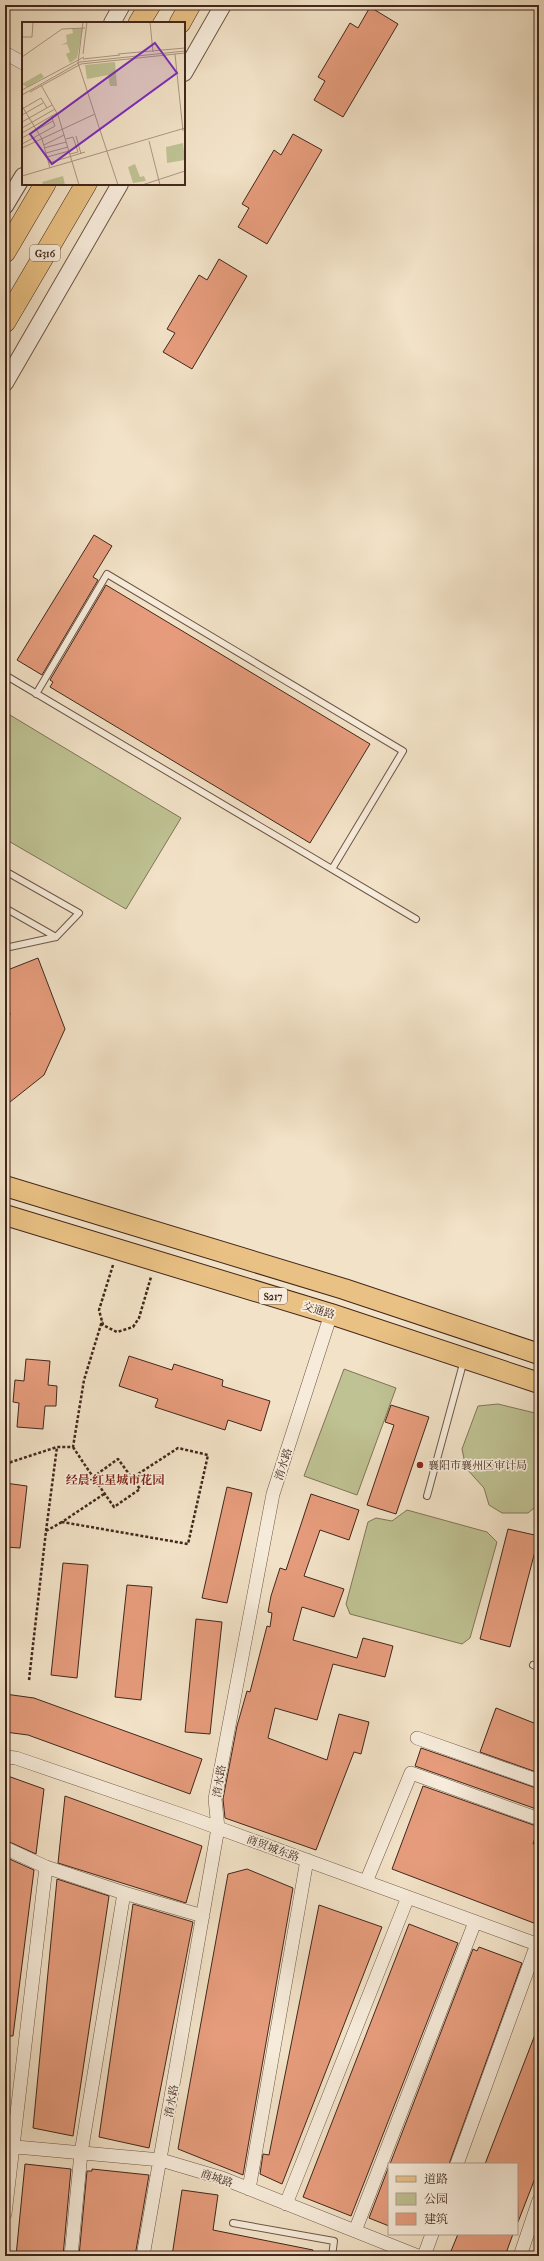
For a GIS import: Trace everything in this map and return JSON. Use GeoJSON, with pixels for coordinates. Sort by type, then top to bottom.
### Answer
{"type":"FeatureCollection","features":[{"type":"Feature","properties":{"kind":"highway"},"geometry":{"type":"LineString","coordinates":[[140,22],[150,5]]}},
{"type":"Feature","properties":{"kind":"highway"},"geometry":{"type":"LineString","coordinates":[[181,22],[190,5]]}},
{"type":"Feature","properties":{"kind":"highway","name":"G316"},"geometry":{"type":"LineString","coordinates":[[5,322],[85,185]]}},
{"type":"Feature","properties":{"kind":"highway"},"geometry":{"type":"LineString","coordinates":[[5,252],[40,192]]}},
{"type":"Feature","properties":{"kind":"main road","name":"S217"},"geometry":{"type":"LineString","coordinates":[[5,1186],[344,1289],[539,1354]]}},
{"type":"Feature","properties":{"kind":"main road","name":"交通路"},"geometry":{"type":"LineString","coordinates":[[5,1215],[331,1314],[539,1383]]}},
{"type":"Feature","properties":{"kind":"street"},"geometry":{"type":"LineString","coordinates":[[113,22],[122,5]]}},
{"type":"Feature","properties":{"kind":"street"},"geometry":{"type":"LineString","coordinates":[[185,71],[224,5]]}},
{"type":"Feature","properties":{"kind":"street"},"geometry":{"type":"LineString","coordinates":[[5,53],[22,62]]}},
{"type":"Feature","properties":{"kind":"street"},"geometry":{"type":"LineString","coordinates":[[5,206],[20,181]]}},
{"type":"Feature","properties":{"kind":"street"},"geometry":{"type":"LineString","coordinates":[[27,185],[40,192]]}},
{"type":"Feature","properties":{"kind":"street"},"geometry":{"type":"LineString","coordinates":[[5,382],[119,185]]}},
{"type":"Feature","properties":{"kind":"street","name":"淯水路"},"geometry":{"type":"LineString","coordinates":[[143,2256],[218,1828],[215,1799],[273,1494],[331,1314]]}},
{"type":"Feature","properties":{"kind":"street"},"geometry":{"type":"LineString","coordinates":[[417,1738],[539,1781]]}},
{"type":"Feature","properties":{"kind":"street","name":"商贸城东路"},"geometry":{"type":"LineString","coordinates":[[5,1756],[16,1758],[218,1828],[538,1944]]}},
{"type":"Feature","properties":{"kind":"street"},"geometry":{"type":"LineString","coordinates":[[366,1882],[411,1773],[539,1819]]}},
{"type":"Feature","properties":{"kind":"street"},"geometry":{"type":"LineString","coordinates":[[5,1848],[46,1867],[124,1893],[203,1916]]}},
{"type":"Feature","properties":{"kind":"street"},"geometry":{"type":"LineString","coordinates":[[249,2189],[307,1860]]}},
{"type":"Feature","properties":{"kind":"street"},"geometry":{"type":"LineString","coordinates":[[5,2214],[9,2146],[46,1867]]}},
{"type":"Feature","properties":{"kind":"street"},"geometry":{"type":"LineString","coordinates":[[71,2256],[81,2153],[124,1893]]}},
{"type":"Feature","properties":{"kind":"street"},"geometry":{"type":"LineString","coordinates":[[286,2204],[408,1897]]}},
{"type":"Feature","properties":{"kind":"street"},"geometry":{"type":"LineString","coordinates":[[355,2231],[476,1922]]}},
{"type":"Feature","properties":{"kind":"street"},"geometry":{"type":"LineString","coordinates":[[457,2163],[538,1944]]}},
{"type":"Feature","properties":{"kind":"street","name":"商城路"},"geometry":{"type":"LineString","coordinates":[[9,2146],[161,2160],[249,2189],[418,2256]]}},
{"type":"Feature","properties":{"kind":"street"},"geometry":{"type":"LineString","coordinates":[[520,2256],[539,2200]]}},
{"type":"Feature","properties":{"kind":"street"},"geometry":{"type":"LineString","coordinates":[[424,2256],[432,2235]]}},
{"type":"Feature","properties":{"kind":"lane"},"geometry":{"type":"LineString","coordinates":[[36,694],[107,574],[403,751],[332,869]]}},
{"type":"Feature","properties":{"kind":"lane"},"geometry":{"type":"LineString","coordinates":[[5,676],[416,919]]}},
{"type":"Feature","properties":{"kind":"lane"},"geometry":{"type":"LineString","coordinates":[[5,872],[80,913],[56,937],[5,948]]}},
{"type":"Feature","properties":{"kind":"lane"},"geometry":{"type":"LineString","coordinates":[[5,908],[56,937]]}},
{"type":"Feature","properties":{"kind":"lane"},"geometry":{"type":"LineString","coordinates":[[427,1496],[464,1358]]}},
{"type":"Feature","properties":{"kind":"lane"},"geometry":{"type":"LineString","coordinates":[[233,2223],[334,2241],[332,2256]]}},
{"type":"Feature","properties":{"kind":"path"},"geometry":{"type":"LineString","coordinates":[[118,1249],[99,1310],[103,1325],[118,1332],[133,1327],[139,1318],[156,1261]]}},
{"type":"Feature","properties":{"kind":"path"},"geometry":{"type":"LineString","coordinates":[[93,1477],[118,1459],[140,1489],[114,1508],[104,1494],[73,1447],[84,1380],[102,1321]]}},
{"type":"Feature","properties":{"kind":"path"},"geometry":{"type":"LineString","coordinates":[[5,1464],[57,1447],[73,1447]]}},
{"type":"Feature","properties":{"kind":"path"},"geometry":{"type":"LineString","coordinates":[[29,1680],[57,1447]]}},
{"type":"Feature","properties":{"kind":"path"},"geometry":{"type":"LineString","coordinates":[[62,1522],[188,1544],[208,1455],[178,1448],[132,1478]]}},
{"type":"Feature","properties":{"kind":"path"},"geometry":{"type":"LineString","coordinates":[[46,1531],[104,1494]]}},
{"type":"Feature","properties":{"kind":"green space"},"geometry":{"type":"Polygon","coordinates":[[[5,712],[181,818],[126,909],[5,839],[5,712]]]}},
{"type":"Feature","properties":{"kind":"green space"},"geometry":{"type":"Polygon","coordinates":[[[344,1369],[396,1388],[357,1495],[304,1476],[344,1369]]]}},
{"type":"Feature","properties":{"kind":"green space"},"geometry":{"type":"Polygon","coordinates":[[[498,1404],[539,1414],[539,1504],[528,1513],[502,1513],[489,1505],[484,1488],[466,1468],[462,1449],[478,1406],[498,1404]]]}},
{"type":"Feature","properties":{"kind":"green space"},"geometry":{"type":"Polygon","coordinates":[[[407,1510],[487,1532],[497,1542],[470,1638],[462,1644],[350,1614],[346,1604],[368,1522],[376,1518],[392,1521],[407,1510]]]}},
{"type":"Feature","properties":{"kind":"building"},"geometry":{"type":"Polygon","coordinates":[[[370,7],[398,24],[343,117],[314,100],[325,81],[318,77],[350,23],[358,28],[370,7]]]}},
{"type":"Feature","properties":{"kind":"building"},"geometry":{"type":"Polygon","coordinates":[[[293,134],[322,150],[267,244],[238,227],[249,208],[242,204],[274,150],[281,155],[293,134]]]}},
{"type":"Feature","properties":{"kind":"building"},"geometry":{"type":"Polygon","coordinates":[[[219,259],[247,276],[192,369],[163,352],[175,333],[167,329],[199,275],[207,280],[219,259]]]}},
{"type":"Feature","properties":{"kind":"building"},"geometry":{"type":"Polygon","coordinates":[[[94,535],[112,546],[93,577],[98,580],[42,675],[17,660],[94,535]]]}},
{"type":"Feature","properties":{"kind":"building"},"geometry":{"type":"Polygon","coordinates":[[[106,585],[370,744],[310,843],[50,687],[53,682],[50,680],[106,585]]]}},
{"type":"Feature","properties":{"kind":"building"},"geometry":{"type":"Polygon","coordinates":[[[38,958],[65,1029],[44,1075],[5,1106],[5,1025],[10,1014],[5,1003],[5,971],[38,958]]]}},
{"type":"Feature","properties":{"kind":"building"},"geometry":{"type":"Polygon","coordinates":[[[129,1356],[172,1370],[174,1364],[223,1380],[222,1386],[270,1401],[261,1431],[228,1420],[225,1430],[155,1407],[158,1399],[119,1386],[129,1356]]]}},
{"type":"Feature","properties":{"kind":"building"},"geometry":{"type":"Polygon","coordinates":[[[26,1359],[50,1361],[48,1385],[57,1386],[56,1406],[45,1406],[43,1429],[17,1427],[19,1403],[13,1402],[15,1380],[24,1381],[26,1359]]]}},
{"type":"Feature","properties":{"kind":"building"},"geometry":{"type":"Polygon","coordinates":[[[391,1405],[429,1417],[396,1514],[367,1505],[394,1425],[385,1422],[391,1405]]]}},
{"type":"Feature","properties":{"kind":"building"},"geometry":{"type":"Polygon","coordinates":[[[5,1483],[27,1486],[20,1548],[5,1547],[5,1483]]]}},
{"type":"Feature","properties":{"kind":"building"},"geometry":{"type":"Polygon","coordinates":[[[227,1487],[252,1493],[227,1603],[202,1598],[227,1487]]]}},
{"type":"Feature","properties":{"kind":"building"},"geometry":{"type":"Polygon","coordinates":[[[311,1494],[359,1510],[349,1540],[320,1530],[304,1576],[344,1589],[334,1617],[302,1607],[293,1640],[357,1658],[363,1638],[393,1646],[385,1677],[333,1664],[317,1720],[275,1708],[268,1738],[327,1760],[339,1714],[369,1722],[361,1754],[354,1752],[316,1850],[225,1818],[223,1799],[237,1726],[247,1691],[250,1692],[267,1626],[270,1627],[272,1613],[268,1612],[271,1596],[280,1568],[286,1570],[311,1494]]]}},
{"type":"Feature","properties":{"kind":"building"},"geometry":{"type":"Polygon","coordinates":[[[508,1529],[539,1536],[510,1647],[480,1639],[508,1529]]]}},
{"type":"Feature","properties":{"kind":"building"},"geometry":{"type":"Polygon","coordinates":[[[63,1563],[88,1565],[77,1678],[51,1675],[63,1563]]]}},
{"type":"Feature","properties":{"kind":"building"},"geometry":{"type":"Polygon","coordinates":[[[127,1585],[152,1587],[141,1700],[115,1697],[127,1585]]]}},
{"type":"Feature","properties":{"kind":"building"},"geometry":{"type":"Polygon","coordinates":[[[196,1619],[222,1622],[210,1734],[185,1732],[196,1619]]]}},
{"type":"Feature","properties":{"kind":"building"},"geometry":{"type":"Polygon","coordinates":[[[5,1694],[34,1698],[202,1759],[190,1794],[28,1735],[5,1732],[5,1694]]]}},
{"type":"Feature","properties":{"kind":"building"},"geometry":{"type":"Polygon","coordinates":[[[496,1708],[539,1725],[539,1773],[480,1752],[496,1708]]]}},
{"type":"Feature","properties":{"kind":"building"},"geometry":{"type":"Polygon","coordinates":[[[421,1748],[539,1789],[539,1810],[415,1766],[421,1748]]]}},
{"type":"Feature","properties":{"kind":"building"},"geometry":{"type":"Polygon","coordinates":[[[5,1775],[44,1789],[36,1854],[5,1840],[5,1775]]]}},
{"type":"Feature","properties":{"kind":"building"},"geometry":{"type":"Polygon","coordinates":[[[423,1786],[539,1827],[533,1844],[539,1845],[539,1925],[392,1869],[423,1786]]]}},
{"type":"Feature","properties":{"kind":"building"},"geometry":{"type":"Polygon","coordinates":[[[65,1796],[202,1846],[186,1903],[58,1863],[65,1796]]]}},
{"type":"Feature","properties":{"kind":"building"},"geometry":{"type":"Polygon","coordinates":[[[5,1857],[34,1870],[13,2036],[5,2036],[5,1857]]]}},
{"type":"Feature","properties":{"kind":"building"},"geometry":{"type":"Polygon","coordinates":[[[247,1869],[293,1888],[243,2175],[178,2149],[228,1874],[247,1869]]]}},
{"type":"Feature","properties":{"kind":"building"},"geometry":{"type":"Polygon","coordinates":[[[57,1879],[109,1896],[73,2136],[33,2128],[57,1879]]]}},
{"type":"Feature","properties":{"kind":"building"},"geometry":{"type":"Polygon","coordinates":[[[133,1904],[193,1922],[149,2148],[99,2137],[133,1904]]]}},
{"type":"Feature","properties":{"kind":"building"},"geometry":{"type":"Polygon","coordinates":[[[319,1905],[382,1927],[282,2184],[260,2174],[263,2154],[269,2155],[319,1905]]]}},
{"type":"Feature","properties":{"kind":"building"},"geometry":{"type":"Polygon","coordinates":[[[409,1924],[458,1943],[351,2216],[303,2197],[409,1924]]]}},
{"type":"Feature","properties":{"kind":"building"},"geometry":{"type":"Polygon","coordinates":[[[479,1947],[522,1963],[449,2163],[390,2163],[473,1949],[477,1951],[479,1947]]]}},
{"type":"Feature","properties":{"kind":"building"},"geometry":{"type":"Polygon","coordinates":[[[538,2027],[539,2168],[518,2222],[518,2163],[485,2163],[538,2027]]]}},
{"type":"Feature","properties":{"kind":"building"},"geometry":{"type":"Polygon","coordinates":[[[25,2164],[71,2169],[63,2256],[16,2256],[25,2164]]]}},
{"type":"Feature","properties":{"kind":"building"},"geometry":{"type":"Polygon","coordinates":[[[92,2169],[149,2175],[135,2256],[79,2256],[87,2171],[92,2171],[92,2169]]]}},
{"type":"Feature","properties":{"kind":"building"},"geometry":{"type":"Polygon","coordinates":[[[388,2169],[388,2226],[369,2218],[388,2169]]]}},
{"type":"Feature","properties":{"kind":"building"},"geometry":{"type":"Polygon","coordinates":[[[182,2190],[218,2195],[213,2230],[313,2250],[313,2256],[172,2256],[182,2190]]]}},
{"type":"Feature","properties":{"kind":"building"},"geometry":{"type":"Polygon","coordinates":[[[458,2235],[513,2235],[505,2256],[449,2256],[458,2235]]]}},
{"type":"Feature","properties":{"kind":"place","name":"襄阳市襄州区审计局"},"geometry":{"type":"Point","coordinates":[420,1465]}},
{"type":"Feature","properties":{"kind":"district","name":"经晨·红星城市花园"},"geometry":{"type":"Point","coordinates":[115,1480]}}]}
